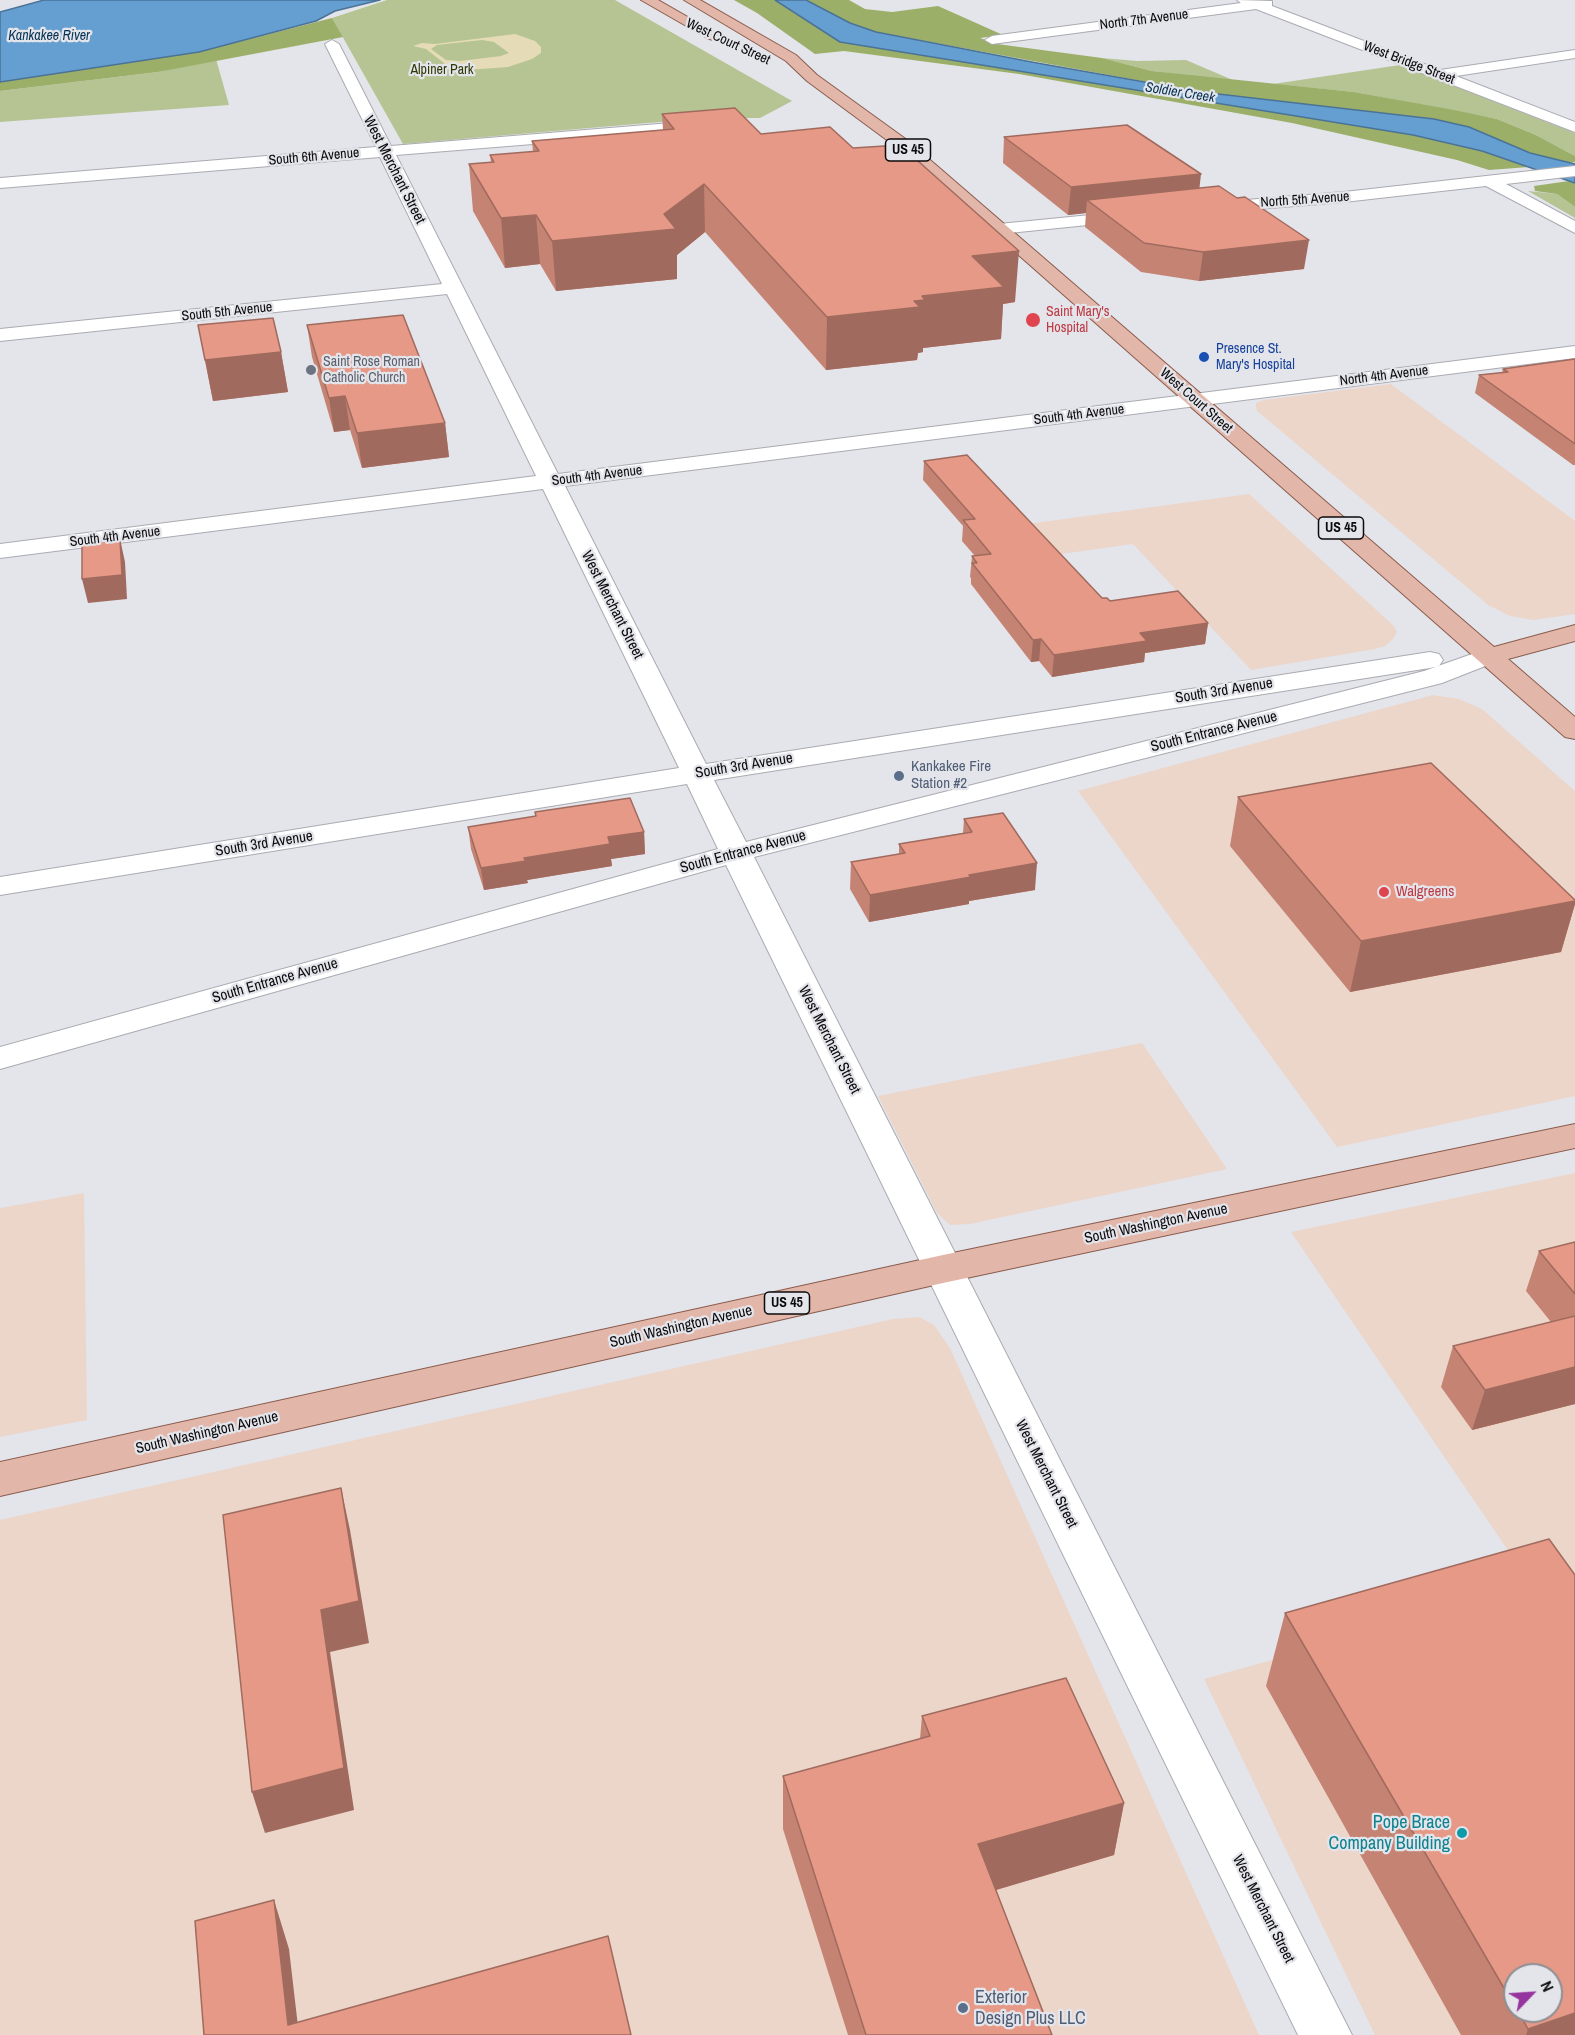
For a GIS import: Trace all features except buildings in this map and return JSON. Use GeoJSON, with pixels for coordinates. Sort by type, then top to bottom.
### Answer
{"type":"FeatureCollection","features":[{"type":"Feature","properties":{"kind":"main road","name":"West Court Street"},"geometry":{"type":"LineString","coordinates":[[648,0],[682,21],[724,41]]}},
{"type":"Feature","properties":{"kind":"main road","name":"West Court Street"},"geometry":{"type":"LineString","coordinates":[[691,0],[791,58],[812,78],[901,143],[1575,731]]}},
{"type":"Feature","properties":{"kind":"main road","name":"West Court Street"},"geometry":{"type":"LineString","coordinates":[[778,66],[812,78]]}},
{"type":"Feature","properties":{"kind":"main road"},"geometry":{"type":"LineString","coordinates":[[1489,656],[1575,633]]}},
{"type":"Feature","properties":{"kind":"main road","name":"South Washington Avenue"},"geometry":{"type":"LineString","coordinates":[[0,1479],[943,1269],[1575,1136]]}},
{"type":"Feature","properties":{"kind":"street","name":"North 7th Avenue"},"geometry":{"type":"LineString","coordinates":[[992,40],[1250,3],[1286,1]]}},
{"type":"Feature","properties":{"kind":"street","name":"West Bridge Street"},"geometry":{"type":"LineString","coordinates":[[1250,3],[1575,127]]}},
{"type":"Feature","properties":{"kind":"street","name":"West Merchant Street"},"geometry":{"type":"LineString","coordinates":[[332,44],[1326,2035]]}},
{"type":"Feature","properties":{"kind":"street"},"geometry":{"type":"LineString","coordinates":[[1439,75],[1575,54]]}},
{"type":"Feature","properties":{"kind":"street","name":"South 6th Avenue"},"geometry":{"type":"LineString","coordinates":[[0,183],[722,124]]}},
{"type":"Feature","properties":{"kind":"street","name":"North 5th Avenue"},"geometry":{"type":"LineString","coordinates":[[1196,213],[1242,212],[1291,202],[1491,182],[1575,171]]}},
{"type":"Feature","properties":{"kind":"street"},"geometry":{"type":"LineString","coordinates":[[1491,182],[1575,228]]}},
{"type":"Feature","properties":{"kind":"street"},"geometry":{"type":"LineString","coordinates":[[1005,234],[1150,218]]}},
{"type":"Feature","properties":{"kind":"street","name":"South 5th Avenue"},"geometry":{"type":"LineString","coordinates":[[0,335],[453,288]]}},
{"type":"Feature","properties":{"kind":"street","name":"North 4th Avenue"},"geometry":{"type":"LineString","coordinates":[[1194,400],[1575,352]]}},
{"type":"Feature","properties":{"kind":"street","name":"South 4th Avenue"},"geometry":{"type":"LineString","coordinates":[[0,551],[1194,400]]}},
{"type":"Feature","properties":{"kind":"street","name":"South 3rd Avenue"},"geometry":{"type":"LineString","coordinates":[[0,886],[1414,661],[1489,656]]}},
{"type":"Feature","properties":{"kind":"street","name":"South Entrance Avenue"},"geometry":{"type":"LineString","coordinates":[[0,1058],[735,853],[1433,677],[1489,656]]}},
{"type":"Feature","properties":{"kind":"shaded area"},"geometry":{"type":"Polygon","coordinates":[[[1391,384],[1575,521],[1575,614],[1533,620],[1510,616],[1488,605],[1257,411],[1256,407],[1256,403],[1264,400],[1391,384]]]}},
{"type":"Feature","properties":{"kind":"shaded area"},"geometry":{"type":"Polygon","coordinates":[[[1249,494],[1394,626],[1397,632],[1394,638],[1385,646],[1375,649],[1251,670],[1133,544],[1054,555],[1027,524],[1249,494]]]}},
{"type":"Feature","properties":{"kind":"shaded area"},"geometry":{"type":"Polygon","coordinates":[[[1433,695],[1459,699],[1482,709],[1575,791],[1575,1096],[1337,1147],[1078,791],[1433,695]]]}},
{"type":"Feature","properties":{"kind":"shaded area"},"geometry":{"type":"Polygon","coordinates":[[[1142,1043],[1227,1169],[970,1224],[950,1225],[937,1213],[878,1096],[1142,1043]]]}},
{"type":"Feature","properties":{"kind":"shaded area"},"geometry":{"type":"Polygon","coordinates":[[[1575,1173],[1575,2035],[1375,2035],[1204,1679],[1533,1587],[1291,1232],[1575,1173]]]}},
{"type":"Feature","properties":{"kind":"shaded area"},"geometry":{"type":"Polygon","coordinates":[[[84,1193],[87,1420],[0,1437],[0,1208],[84,1193]]]}},
{"type":"Feature","properties":{"kind":"shaded area"},"geometry":{"type":"Polygon","coordinates":[[[919,1317],[934,1325],[950,1348],[1259,2035],[0,2035],[0,1520],[893,1319],[919,1317]]]}},
{"type":"Feature","properties":{"kind":"green space","name":"Alpiner Park"},"geometry":{"type":"Polygon","coordinates":[[[387,0],[615,0],[792,101],[760,118],[706,118],[403,144],[332,18],[387,0]]]}},
{"type":"Feature","properties":{"kind":"green space"},"geometry":{"type":"Polygon","coordinates":[[[734,0],[775,0],[840,42],[1413,135],[1482,151],[1529,167],[1489,170],[1457,160],[1292,123],[1019,74],[844,51],[815,54],[757,13],[734,0]]]}},
{"type":"Feature","properties":{"kind":"green space"},"geometry":{"type":"Polygon","coordinates":[[[806,0],[849,0],[865,9],[892,12],[938,6],[1003,35],[980,38],[997,44],[1102,58],[1152,71],[1354,92],[1497,119],[1536,135],[1575,156],[1575,162],[1569,163],[1530,153],[1469,127],[1201,92],[876,32],[850,23],[806,0]]]}},
{"type":"Feature","properties":{"kind":"green space"},"geometry":{"type":"Polygon","coordinates":[[[332,18],[343,37],[158,72],[0,91],[0,82],[199,52],[332,18]]]}},
{"type":"Feature","properties":{"kind":"green space"},"geometry":{"type":"Polygon","coordinates":[[[1102,58],[1137,61],[1186,60],[1235,81],[1152,71],[1102,58]]]}},
{"type":"Feature","properties":{"kind":"green space"},"geometry":{"type":"Polygon","coordinates":[[[216,59],[229,105],[0,122],[0,91],[158,72],[216,59]]]}},
{"type":"Feature","properties":{"kind":"green space"},"geometry":{"type":"Polygon","coordinates":[[[1400,65],[1575,133],[1575,156],[1536,135],[1497,119],[1354,92],[1273,84],[1400,65]]]}},
{"type":"Feature","properties":{"kind":"green space"},"geometry":{"type":"Polygon","coordinates":[[[1569,181],[1575,183],[1575,207],[1557,194],[1535,191],[1534,186],[1569,181]]]}},
{"type":"Feature","properties":{"kind":"green space"},"geometry":{"type":"Polygon","coordinates":[[[1528,191],[1557,194],[1575,207],[1575,218],[1528,191]]]}},
{"type":"Feature","properties":{"kind":"sand"},"geometry":{"type":"Polygon","coordinates":[[[515,34],[535,41],[541,47],[541,53],[532,59],[508,67],[454,71],[426,49],[413,46],[422,43],[435,44],[515,34]],[[482,40],[437,45],[431,49],[446,60],[460,61],[509,53],[494,42],[482,40]]]}},
{"type":"Feature","properties":{"kind":"water","name":"Kankakee River"},"geometry":{"type":"Polygon","coordinates":[[[44,0],[380,0],[335,11],[316,21],[199,52],[0,82],[0,12],[44,0]]]}},
{"type":"Feature","properties":{"kind":"water","name":"Soldier Creek"},"geometry":{"type":"Polygon","coordinates":[[[775,0],[806,0],[850,23],[876,32],[1037,63],[1201,92],[1434,119],[1469,127],[1530,153],[1575,164],[1575,183],[1482,151],[1413,135],[840,42],[775,0]]]}},
{"type":"Feature","properties":{"kind":"place","name":"Saint Mary's Hospital"},"geometry":{"type":"Point","coordinates":[1033,320]}},
{"type":"Feature","properties":{"kind":"place","name":"Presence St. Mary's Hospital"},"geometry":{"type":"Point","coordinates":[1204,357]}},
{"type":"Feature","properties":{"kind":"place","name":"Saint Rose Roman Catholic Church"},"geometry":{"type":"Point","coordinates":[311,370]}},
{"type":"Feature","properties":{"kind":"place","name":"Kankakee Fire Station #2"},"geometry":{"type":"Point","coordinates":[899,776]}},
{"type":"Feature","properties":{"kind":"place","name":"Walgreens"},"geometry":{"type":"Point","coordinates":[1384,892]}},
{"type":"Feature","properties":{"kind":"place","name":"Pope Brace Company Building"},"geometry":{"type":"Point","coordinates":[1462,1833]}},
{"type":"Feature","properties":{"kind":"place","name":"Exterior Design Plus LLC"},"geometry":{"type":"Point","coordinates":[963,2008]}}]}
